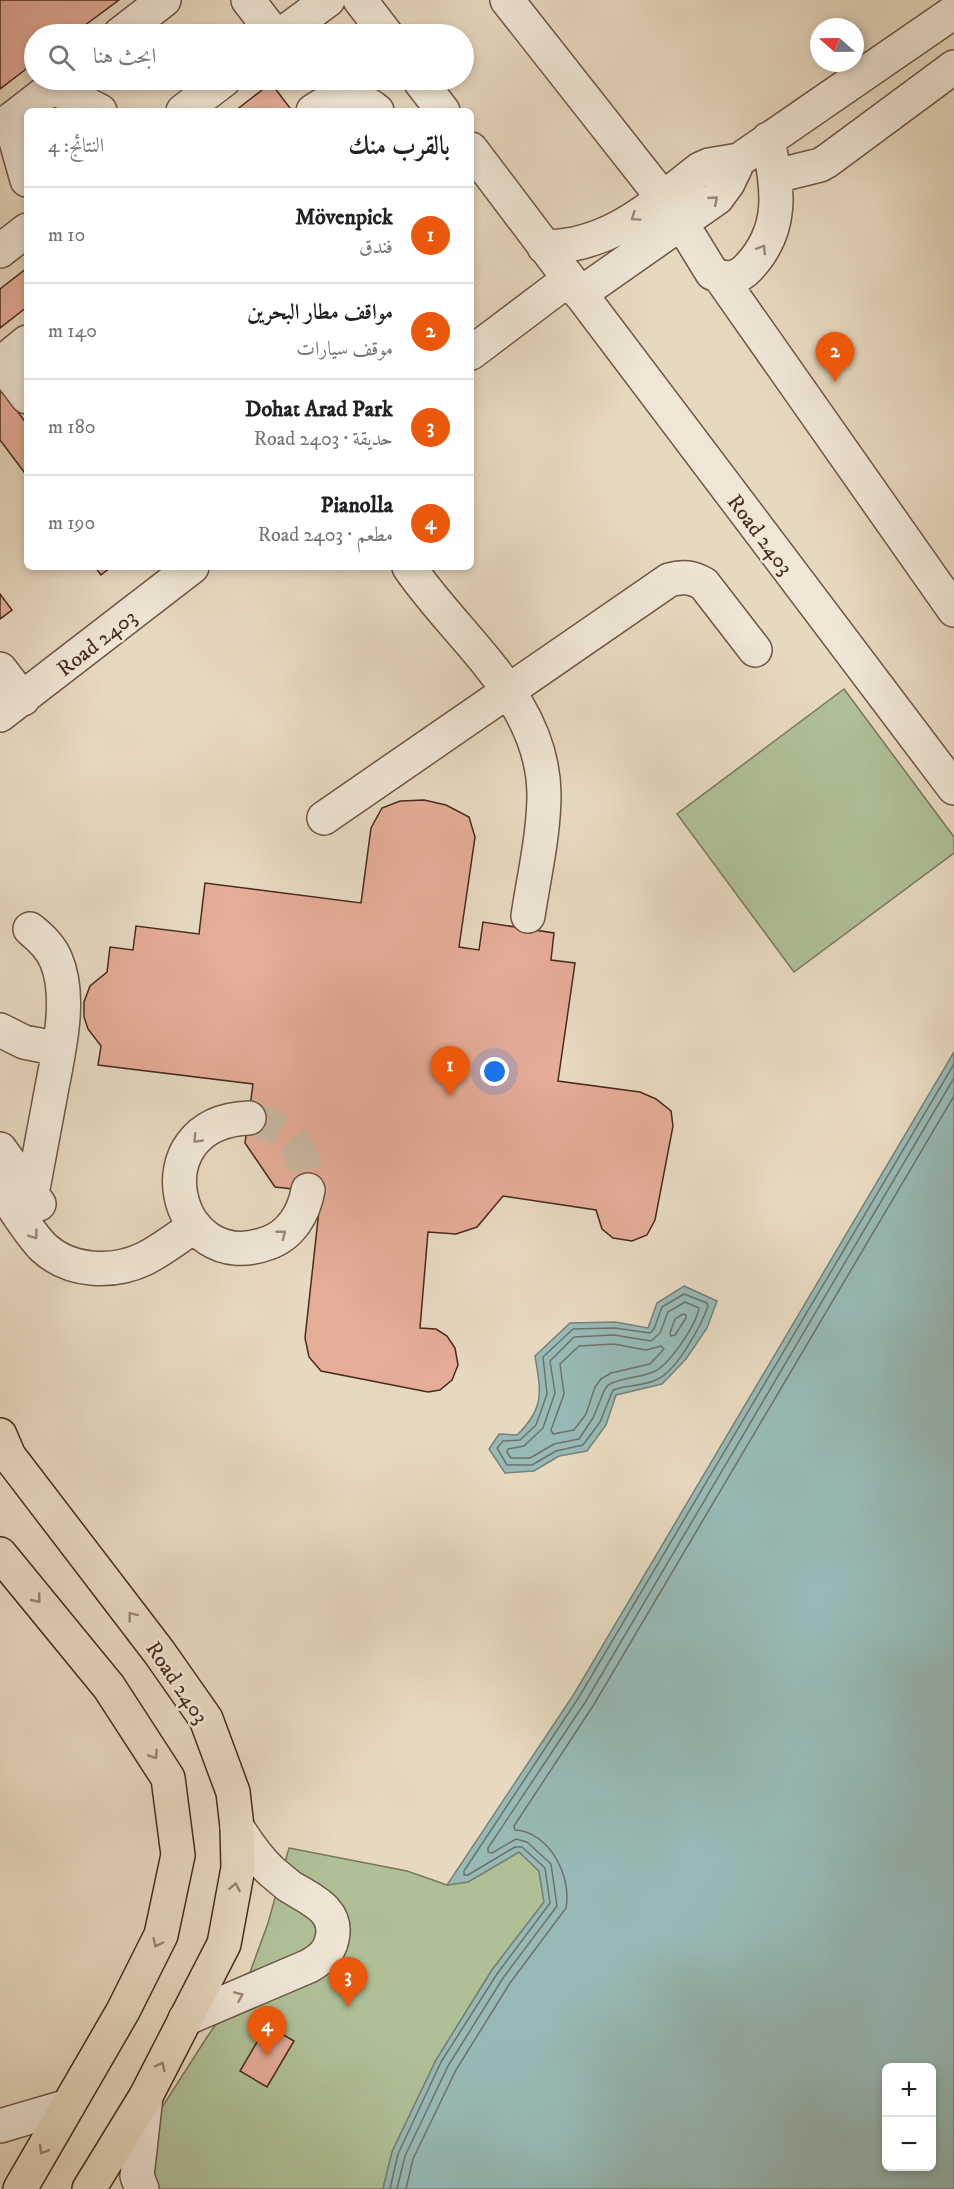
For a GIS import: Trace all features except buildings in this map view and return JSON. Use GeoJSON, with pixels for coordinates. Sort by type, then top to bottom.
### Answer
{"type":"FeatureCollection","features":[{"type":"Feature","properties":{"kind":"main road","name":"Road 2403"},"geometry":{"type":"LineString","coordinates":[[0,1435],[9,1456],[159,1652],[206,1719],[233,1792],[238,1868],[224,1944],[146,2096],[89,2189]]}},
{"type":"Feature","properties":{"kind":"main road"},"geometry":{"type":"LineString","coordinates":[[0,1554],[109,1687],[168,1778],[178,1855],[161,1935],[123,2011],[20,2189]]}},
{"type":"Feature","properties":{"kind":"lane"},"geometry":{"type":"LineString","coordinates":[[133,24],[164,0]]}},
{"type":"Feature","properties":{"kind":"lane"},"geometry":{"type":"LineString","coordinates":[[248,0],[266,24]]}},
{"type":"Feature","properties":{"kind":"lane"},"geometry":{"type":"LineString","coordinates":[[296,24],[328,0]]}},
{"type":"Feature","properties":{"kind":"lane"},"geometry":{"type":"LineString","coordinates":[[360,0],[378,24]]}},
{"type":"Feature","properties":{"kind":"lane"},"geometry":{"type":"LineString","coordinates":[[507,0],[663,198]]}},
{"type":"Feature","properties":{"kind":"lane"},"geometry":{"type":"LineString","coordinates":[[474,351],[574,286],[682,224],[723,192],[739,160],[954,12]]}},
{"type":"Feature","properties":{"kind":"lane"},"geometry":{"type":"LineString","coordinates":[[776,176],[820,165],[954,67]]}},
{"type":"Feature","properties":{"kind":"lane"},"geometry":{"type":"LineString","coordinates":[[25,108],[48,90]]}},
{"type":"Feature","properties":{"kind":"lane"},"geometry":{"type":"LineString","coordinates":[[68,90],[95,108]]}},
{"type":"Feature","properties":{"kind":"lane"},"geometry":{"type":"LineString","coordinates":[[187,108],[211,90]]}},
{"type":"Feature","properties":{"kind":"lane"},"geometry":{"type":"LineString","coordinates":[[427,90],[441,108]]}},
{"type":"Feature","properties":{"kind":"lane"},"geometry":{"type":"LineString","coordinates":[[317,108],[329,100],[348,97],[366,102],[373,108]]}},
{"type":"Feature","properties":{"kind":"lane"},"geometry":{"type":"LineString","coordinates":[[24,109],[5,124],[24,172]]}},
{"type":"Feature","properties":{"kind":"lane"},"geometry":{"type":"LineString","coordinates":[[720,278],[729,279],[738,276],[754,262],[773,226],[776,176],[768,139]]}},
{"type":"Feature","properties":{"kind":"lane","name":"Road 2403"},"geometry":{"type":"LineString","coordinates":[[474,152],[954,789]]}},
{"type":"Feature","properties":{"kind":"lane"},"geometry":{"type":"LineString","coordinates":[[544,247],[561,247],[598,238],[616,230],[700,169],[719,162],[739,160]]}},
{"type":"Feature","properties":{"kind":"lane"},"geometry":{"type":"LineString","coordinates":[[682,224],[706,265],[720,278],[954,610]]}},
{"type":"Feature","properties":{"kind":"lane"},"geometry":{"type":"LineString","coordinates":[[0,251],[24,232]]}},
{"type":"Feature","properties":{"kind":"lane"},"geometry":{"type":"LineString","coordinates":[[24,345],[1,364],[24,393]]}},
{"type":"Feature","properties":{"kind":"lane","name":"Road 2403"},"geometry":{"type":"LineString","coordinates":[[12,707],[188,570]]}},
{"type":"Feature","properties":{"kind":"lane"},"geometry":{"type":"LineString","coordinates":[[412,570],[422,586],[509,692],[531,729],[542,772],[542,817],[528,916]]}},
{"type":"Feature","properties":{"kind":"lane"},"geometry":{"type":"LineString","coordinates":[[324,818],[669,580],[694,578],[704,584],[755,650]]}},
{"type":"Feature","properties":{"kind":"lane"},"geometry":{"type":"LineString","coordinates":[[0,669],[12,707]]}},
{"type":"Feature","properties":{"kind":"lane"},"geometry":{"type":"LineString","coordinates":[[30,929],[50,949],[62,977],[62,1019],[58,1049],[32,1194]]}},
{"type":"Feature","properties":{"kind":"lane"},"geometry":{"type":"LineString","coordinates":[[0,1030],[24,1042],[58,1049]]}},
{"type":"Feature","properties":{"kind":"lane"},"geometry":{"type":"LineString","coordinates":[[249,1118],[234,1118],[216,1124],[200,1134],[188,1148],[180,1165],[178,1184],[181,1202],[188,1219],[201,1233],[216,1243],[234,1248],[253,1248],[271,1243],[286,1232],[298,1218],[306,1201],[308,1190]]}},
{"type":"Feature","properties":{"kind":"lane"},"geometry":{"type":"LineString","coordinates":[[2,1166],[32,1194],[87,1268]]}},
{"type":"Feature","properties":{"kind":"lane"},"geometry":{"type":"LineString","coordinates":[[2,1166],[43,1247],[69,1263],[87,1268],[135,1263],[195,1226]]}},
{"type":"Feature","properties":{"kind":"lane"},"geometry":{"type":"LineString","coordinates":[[185,2019],[309,1966],[322,1959],[330,1947],[333,1933],[331,1919],[323,1907],[289,1886],[269,1869],[251,1849],[237,1827]]}},
{"type":"Feature","properties":{"kind":"lane"},"geometry":{"type":"LineString","coordinates":[[142,2189],[138,2176],[146,2096]]}},
{"type":"Feature","properties":{"kind":"lane"},"geometry":{"type":"LineString","coordinates":[[0,2126],[68,2106]]}},
{"type":"Feature","properties":{"kind":"green space"},"geometry":{"type":"Polygon","coordinates":[[[844,689],[954,837],[954,853],[794,972],[677,814],[844,689]]]}},
{"type":"Feature","properties":{"kind":"green space"},"geometry":{"type":"Polygon","coordinates":[[[289,1848],[407,1871],[447,1885],[468,1882],[519,1852],[539,1871],[544,1902],[492,1970],[436,2060],[392,2152],[383,2189],[155,2189],[153,2185],[159,2112],[248,1978],[268,1923],[289,1848]]]}},
{"type":"Feature","properties":{"kind":"water"},"geometry":{"type":"Polygon","coordinates":[[[954,1052],[954,2189],[383,2189],[392,2152],[436,2060],[492,1970],[544,1902],[539,1871],[519,1852],[468,1882],[447,1885],[574,1694],[954,1052]]]}},
{"type":"Feature","properties":{"kind":"water"},"geometry":{"type":"Polygon","coordinates":[[[684,1286],[717,1301],[707,1328],[686,1359],[662,1384],[616,1395],[606,1425],[587,1451],[559,1456],[534,1471],[505,1473],[489,1449],[499,1434],[517,1435],[537,1408],[539,1380],[535,1356],[570,1323],[615,1322],[648,1328],[657,1303],[684,1286]]]}},
{"type":"Feature","properties":{"kind":"tunnel"},"geometry":{"type":"LineString","coordinates":[[249,1118],[276,1128],[294,1142],[303,1162],[308,1190]]}},
{"type":"Feature","properties":{"kind":"place","name":"مواقف مطار البحرين"},"geometry":{"type":"Point","coordinates":[835,382]}},
{"type":"Feature","properties":{"kind":"place","name":"Mövenpick"},"geometry":{"type":"Point","coordinates":[450,1096]}},
{"type":"Feature","properties":{"kind":"place","name":"Dohat Arad Park"},"geometry":{"type":"Point","coordinates":[348,2007]}},
{"type":"Feature","properties":{"kind":"place","name":"Pianolla"},"geometry":{"type":"Point","coordinates":[267,2056]}}]}
